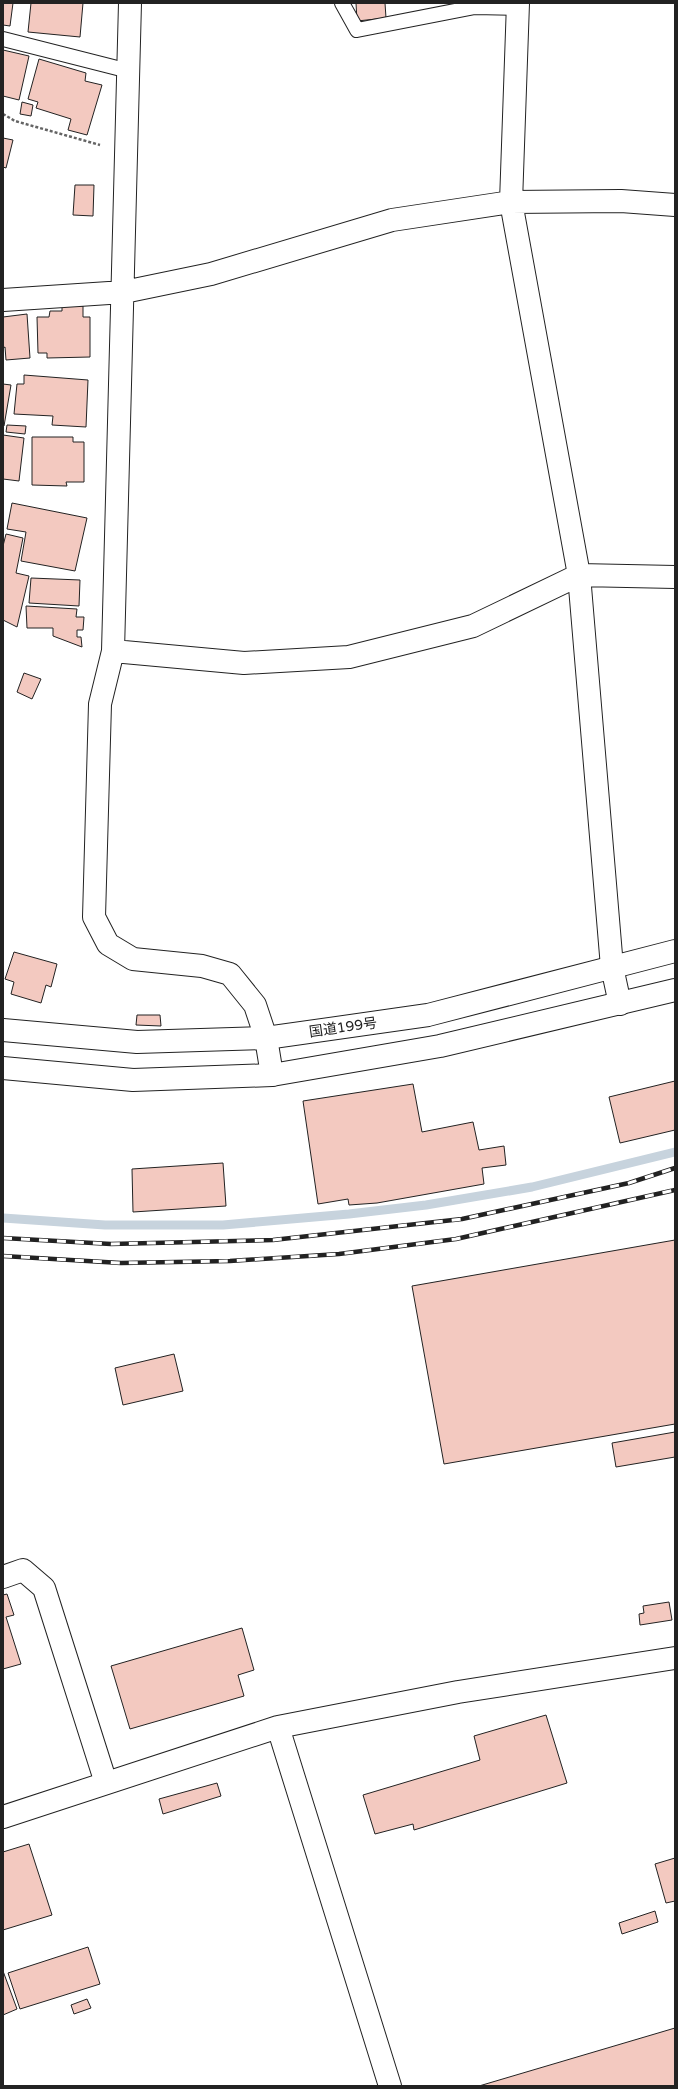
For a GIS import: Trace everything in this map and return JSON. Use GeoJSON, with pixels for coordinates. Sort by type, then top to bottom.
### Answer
{"type":"FeatureCollection","features":[{"type":"Feature","properties":{"kind":"main road"},"geometry":{"type":"LineString","coordinates":[[130,3],[124,292],[113,651],[100,704],[94,917],[108,944],[134,959],[202,966],[230,974],[256,1005],[266,1038],[272,1074]]}},
{"type":"Feature","properties":{"kind":"main road"},"geometry":{"type":"LineString","coordinates":[[518,5],[511,202],[579,576],[612,967],[620,1004]]}},
{"type":"Feature","properties":{"kind":"main road"},"geometry":{"type":"LineString","coordinates":[[3,300],[124,292],[211,274],[392,220],[511,202],[621,201],[675,205]]}},
{"type":"Feature","properties":{"kind":"main road"},"geometry":{"type":"LineString","coordinates":[[113,651],[244,663],[349,657],[473,626],[579,576],[675,577]]}},
{"type":"Feature","properties":{"kind":"main road","name":"国道199号"},"geometry":{"type":"LineString","coordinates":[[3,1030],[137,1042],[266,1038],[428,1016],[675,951]]}},
{"type":"Feature","properties":{"kind":"main road"},"geometry":{"type":"LineString","coordinates":[[3,1068],[134,1080],[272,1074],[440,1046],[675,990]]}},
{"type":"Feature","properties":{"kind":"main road"},"geometry":{"type":"LineString","coordinates":[[3,1577],[23,1570],[44,1588],[106,1783]]}},
{"type":"Feature","properties":{"kind":"main road"},"geometry":{"type":"LineString","coordinates":[[3,1817],[278,1726],[458,1692],[675,1658]]}},
{"type":"Feature","properties":{"kind":"main road"},"geometry":{"type":"LineString","coordinates":[[278,1726],[390,2086]]}},
{"type":"Feature","properties":{"kind":"lane"},"geometry":{"type":"LineString","coordinates":[[342,3],[357,30],[475,7],[518,5]]}},
{"type":"Feature","properties":{"kind":"lane"},"geometry":{"type":"LineString","coordinates":[[3,39],[129,71]]}},
{"type":"Feature","properties":{"kind":"path"},"geometry":{"type":"LineString","coordinates":[[3,114],[15,121],[101,145]]}},
{"type":"Feature","properties":{"kind":"building"},"geometry":{"type":"Polygon","coordinates":[[[3,3],[13,3],[10,26],[3,25],[3,3]]]}},
{"type":"Feature","properties":{"kind":"building"},"geometry":{"type":"Polygon","coordinates":[[[31,3],[83,3],[80,37],[28,32],[31,3]]]}},
{"type":"Feature","properties":{"kind":"building"},"geometry":{"type":"Polygon","coordinates":[[[356,3],[385,3],[386,18],[357,21],[356,3]]]}},
{"type":"Feature","properties":{"kind":"building"},"geometry":{"type":"Polygon","coordinates":[[[3,50],[29,56],[19,100],[3,96],[3,50]]]}},
{"type":"Feature","properties":{"kind":"building"},"geometry":{"type":"Polygon","coordinates":[[[39,59],[86,73],[85,81],[102,85],[87,135],[68,130],[71,119],[36,108],[38,102],[28,99],[39,59]]]}},
{"type":"Feature","properties":{"kind":"building"},"geometry":{"type":"Polygon","coordinates":[[[22,102],[33,105],[31,116],[20,114],[22,102]]]}},
{"type":"Feature","properties":{"kind":"building"},"geometry":{"type":"Polygon","coordinates":[[[3,138],[13,140],[6,168],[3,167],[3,138]]]}},
{"type":"Feature","properties":{"kind":"building"},"geometry":{"type":"Polygon","coordinates":[[[75,185],[94,185],[93,216],[73,215],[75,185]]]}},
{"type":"Feature","properties":{"kind":"building"},"geometry":{"type":"Polygon","coordinates":[[[62,306],[83,306],[83,317],[90,317],[90,357],[47,358],[47,353],[38,353],[37,317],[49,317],[50,311],[62,311],[62,306]]]}},
{"type":"Feature","properties":{"kind":"building"},"geometry":{"type":"Polygon","coordinates":[[[27,314],[30,358],[6,360],[5,347],[3,348],[3,317],[27,314]]]}},
{"type":"Feature","properties":{"kind":"building"},"geometry":{"type":"Polygon","coordinates":[[[24,375],[88,380],[86,427],[52,425],[53,416],[14,414],[17,384],[24,384],[24,375]]]}},
{"type":"Feature","properties":{"kind":"building"},"geometry":{"type":"Polygon","coordinates":[[[3,384],[11,385],[4,426],[3,425],[3,384]]]}},
{"type":"Feature","properties":{"kind":"building"},"geometry":{"type":"Polygon","coordinates":[[[7,425],[26,426],[25,434],[6,432],[7,425]]]}},
{"type":"Feature","properties":{"kind":"building"},"geometry":{"type":"Polygon","coordinates":[[[3,435],[24,438],[19,481],[3,479],[3,435]]]}},
{"type":"Feature","properties":{"kind":"building"},"geometry":{"type":"Polygon","coordinates":[[[32,437],[73,437],[73,442],[84,442],[84,482],[66,482],[67,486],[32,485],[32,437]]]}},
{"type":"Feature","properties":{"kind":"building"},"geometry":{"type":"Polygon","coordinates":[[[12,503],[87,518],[75,571],[21,561],[26,532],[7,529],[12,503]]]}},
{"type":"Feature","properties":{"kind":"building"},"geometry":{"type":"Polygon","coordinates":[[[6,534],[23,538],[16,573],[29,576],[17,627],[3,620],[3,546],[6,534]]]}},
{"type":"Feature","properties":{"kind":"building"},"geometry":{"type":"Polygon","coordinates":[[[31,578],[80,580],[79,606],[29,603],[31,578]]]}},
{"type":"Feature","properties":{"kind":"building"},"geometry":{"type":"Polygon","coordinates":[[[26,606],[77,609],[76,617],[84,617],[83,630],[77,630],[77,637],[81,637],[82,647],[53,636],[53,628],[27,628],[26,606]]]}},
{"type":"Feature","properties":{"kind":"building"},"geometry":{"type":"Polygon","coordinates":[[[24,673],[41,679],[32,699],[17,692],[24,673]]]}},
{"type":"Feature","properties":{"kind":"building"},"geometry":{"type":"Polygon","coordinates":[[[14,952],[57,964],[51,987],[46,985],[41,1003],[11,994],[14,982],[5,979],[14,952]]]}},
{"type":"Feature","properties":{"kind":"building"},"geometry":{"type":"Polygon","coordinates":[[[137,1015],[160,1015],[161,1026],[136,1025],[137,1015]]]}},
{"type":"Feature","properties":{"kind":"building"},"geometry":{"type":"Polygon","coordinates":[[[675,1081],[675,1130],[620,1143],[609,1097],[675,1081]]]}},
{"type":"Feature","properties":{"kind":"building"},"geometry":{"type":"Polygon","coordinates":[[[413,1084],[422,1132],[473,1122],[479,1150],[504,1146],[506,1165],[482,1168],[484,1184],[377,1203],[349,1205],[348,1199],[318,1204],[303,1101],[413,1084]]]}},
{"type":"Feature","properties":{"kind":"building"},"geometry":{"type":"Polygon","coordinates":[[[223,1163],[226,1206],[133,1212],[132,1169],[223,1163]]]}},
{"type":"Feature","properties":{"kind":"building"},"geometry":{"type":"Polygon","coordinates":[[[675,1240],[675,1424],[444,1464],[412,1286],[675,1240]]]}},
{"type":"Feature","properties":{"kind":"building"},"geometry":{"type":"Polygon","coordinates":[[[174,1354],[183,1391],[123,1405],[115,1368],[174,1354]]]}},
{"type":"Feature","properties":{"kind":"building"},"geometry":{"type":"Polygon","coordinates":[[[675,1432],[675,1457],[616,1467],[612,1443],[675,1432]]]}},
{"type":"Feature","properties":{"kind":"building"},"geometry":{"type":"Polygon","coordinates":[[[7,1594],[14,1615],[6,1617],[21,1664],[3,1669],[3,1595],[7,1594]]]}},
{"type":"Feature","properties":{"kind":"building"},"geometry":{"type":"Polygon","coordinates":[[[669,1602],[672,1620],[640,1625],[639,1614],[644,1613],[643,1606],[669,1602]]]}},
{"type":"Feature","properties":{"kind":"building"},"geometry":{"type":"Polygon","coordinates":[[[242,1628],[254,1670],[238,1675],[244,1696],[130,1729],[111,1666],[242,1628]]]}},
{"type":"Feature","properties":{"kind":"building"},"geometry":{"type":"Polygon","coordinates":[[[546,1715],[567,1783],[414,1830],[413,1824],[375,1834],[363,1795],[480,1760],[474,1736],[546,1715]]]}},
{"type":"Feature","properties":{"kind":"building"},"geometry":{"type":"Polygon","coordinates":[[[217,1783],[221,1796],[163,1814],[159,1799],[217,1783]]]}},
{"type":"Feature","properties":{"kind":"building"},"geometry":{"type":"Polygon","coordinates":[[[29,1844],[52,1915],[3,1930],[3,1852],[29,1844]]]}},
{"type":"Feature","properties":{"kind":"building"},"geometry":{"type":"Polygon","coordinates":[[[675,1858],[675,1901],[666,1903],[655,1864],[675,1858]]]}},
{"type":"Feature","properties":{"kind":"building"},"geometry":{"type":"Polygon","coordinates":[[[655,1911],[658,1922],[622,1934],[619,1923],[655,1911]]]}},
{"type":"Feature","properties":{"kind":"building"},"geometry":{"type":"Polygon","coordinates":[[[88,1947],[100,1984],[20,2009],[8,1973],[88,1947]]]}},
{"type":"Feature","properties":{"kind":"building"},"geometry":{"type":"Polygon","coordinates":[[[3,1971],[17,2009],[3,2015],[3,1971]]]}},
{"type":"Feature","properties":{"kind":"building"},"geometry":{"type":"Polygon","coordinates":[[[87,1999],[91,2008],[74,2014],[71,2005],[87,1999]]]}},
{"type":"Feature","properties":{"kind":"building"},"geometry":{"type":"Polygon","coordinates":[[[675,2028],[675,2086],[479,2086],[675,2028]]]}},
{"type":"Feature","properties":{"kind":"waterway"},"geometry":{"type":"LineString","coordinates":[[3,1218],[105,1225],[223,1225],[349,1214],[426,1205],[532,1187],[675,1152]]}},
{"type":"Feature","properties":{"kind":"railway"},"geometry":{"type":"LineString","coordinates":[[3,1238],[111,1244],[273,1240],[462,1219],[629,1183],[675,1168]]}},
{"type":"Feature","properties":{"kind":"railway"},"geometry":{"type":"LineString","coordinates":[[3,1256],[121,1263],[230,1261],[339,1254],[456,1239],[675,1190]]}}]}
